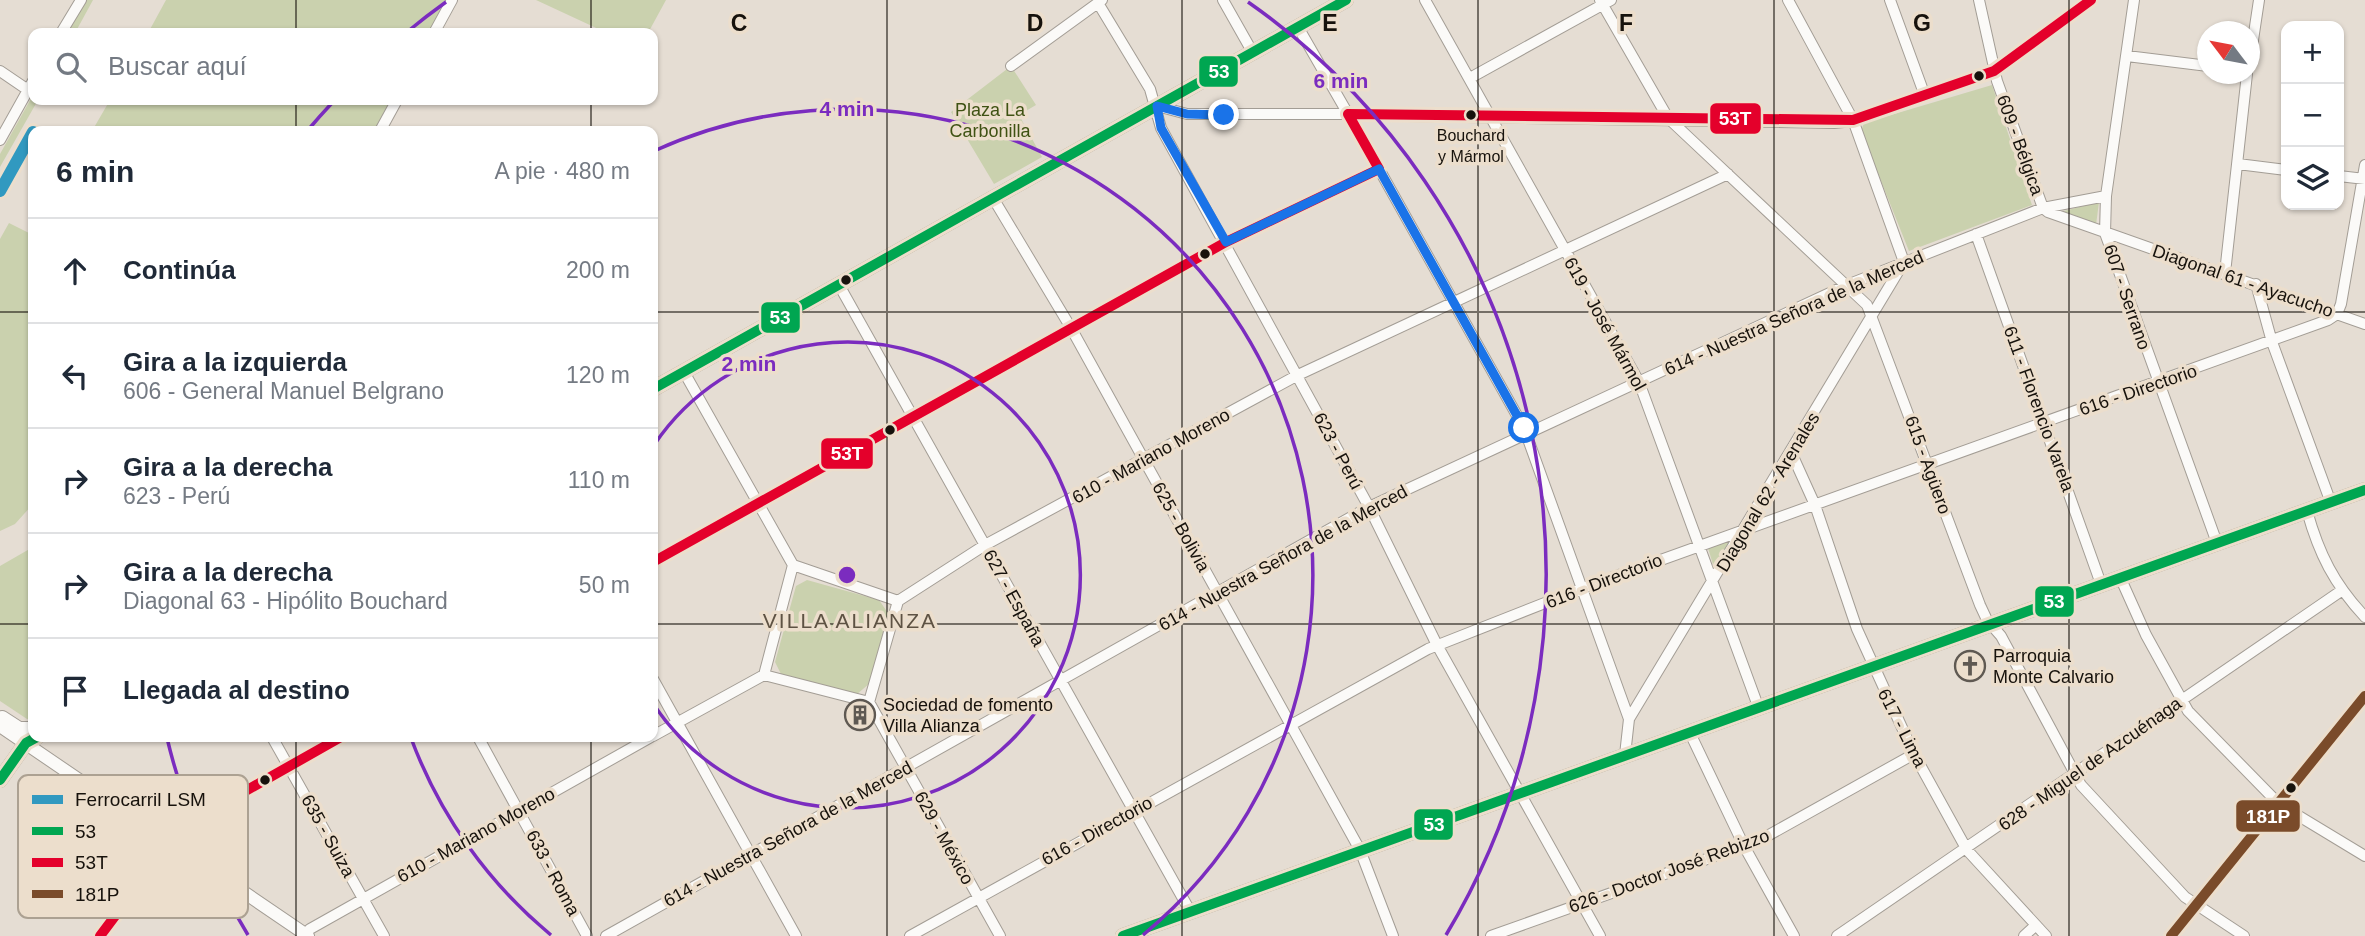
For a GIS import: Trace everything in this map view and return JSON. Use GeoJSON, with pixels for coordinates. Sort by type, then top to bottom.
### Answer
{"type":"FeatureCollection","features":[{"type":"Feature","properties":{"kind":"main road"},"geometry":{"type":"LineString","coordinates":[[658,386],[1346,0]]}},
{"type":"Feature","properties":{"kind":"main road"},"geometry":{"type":"LineString","coordinates":[[1124,936],[2365,490]]}},
{"type":"Feature","properties":{"kind":"main road"},"geometry":{"type":"LineString","coordinates":[[0,719],[19,729],[28,729]]}},
{"type":"Feature","properties":{"kind":"main road"},"geometry":{"type":"LineString","coordinates":[[0,780],[29,742]]}},
{"type":"Feature","properties":{"kind":"street"},"geometry":{"type":"LineString","coordinates":[[64,28],[81,0]]}},
{"type":"Feature","properties":{"kind":"street"},"geometry":{"type":"LineString","coordinates":[[437,28],[452,0]]}},
{"type":"Feature","properties":{"kind":"street"},"geometry":{"type":"LineString","coordinates":[[1223,0],[1253,53]]}},
{"type":"Feature","properties":{"kind":"street","name":"619 - José Mármol"},"geometry":{"type":"LineString","coordinates":[[1425,0],[1489,118],[1640,382],[1758,706]]}},
{"type":"Feature","properties":{"kind":"street"},"geometry":{"type":"LineString","coordinates":[[1788,0],[1853,120],[1904,262]]}},
{"type":"Feature","properties":{"kind":"street"},"geometry":{"type":"LineString","coordinates":[[1890,0],[1924,96]]}},
{"type":"Feature","properties":{"kind":"street","name":"609 - Bélgica"},"geometry":{"type":"LineString","coordinates":[[1979,0],[1994,71],[2043,208]]}},
{"type":"Feature","properties":{"kind":"street"},"geometry":{"type":"LineString","coordinates":[[1157,106],[1187,114],[1834,122],[1853,120],[1994,71],[2091,0]]}},
{"type":"Feature","properties":{"kind":"street","name":"607 - Serrano"},"geometry":{"type":"LineString","coordinates":[[2134,0],[2106,196],[2105,233],[2157,384],[2217,543]]}},
{"type":"Feature","properties":{"kind":"street"},"geometry":{"type":"LineString","coordinates":[[2256,21],[2259,0]]}},
{"type":"Feature","properties":{"kind":"street"},"geometry":{"type":"LineString","coordinates":[[1011,66],[1100,1]]}},
{"type":"Feature","properties":{"kind":"street","name":"623 - Perú"},"geometry":{"type":"LineString","coordinates":[[1100,1],[1150,89],[1157,106],[1161,128],[1298,375],[1437,645],[1600,936]]}},
{"type":"Feature","properties":{"kind":"street"},"geometry":{"type":"LineString","coordinates":[[1469,78],[1604,2]]}},
{"type":"Feature","properties":{"kind":"street","name":"615 - Agüero"},"geometry":{"type":"LineString","coordinates":[[1604,2],[1668,118],[1847,285],[1872,314],[1980,605],[1991,625],[2001,636],[2073,775],[2196,906],[2244,936]]}},
{"type":"Feature","properties":{"kind":"street"},"geometry":{"type":"LineString","coordinates":[[1298,27],[1527,436],[1629,719],[1625,755]]}},
{"type":"Feature","properties":{"kind":"street"},"geometry":{"type":"LineString","coordinates":[[2127,56],[2197,65]]}},
{"type":"Feature","properties":{"kind":"street"},"geometry":{"type":"LineString","coordinates":[[0,71],[28,85]]}},
{"type":"Feature","properties":{"kind":"street"},"geometry":{"type":"LineString","coordinates":[[2225,273],[2247,84]]}},
{"type":"Feature","properties":{"kind":"street"},"geometry":{"type":"LineString","coordinates":[[0,140],[28,91]]}},
{"type":"Feature","properties":{"kind":"street"},"geometry":{"type":"LineString","coordinates":[[383,126],[394,105]]}},
{"type":"Feature","properties":{"kind":"street"},"geometry":{"type":"LineString","coordinates":[[2238,164],[2281,169]]}},
{"type":"Feature","properties":{"kind":"street"},"geometry":{"type":"LineString","coordinates":[[2337,314],[2358,219],[2365,165]]}},
{"type":"Feature","properties":{"kind":"street"},"geometry":{"type":"LineString","coordinates":[[658,559],[1226,242],[1379,169]]}},
{"type":"Feature","properties":{"kind":"street","name":"610 - Mariano Moreno"},"geometry":{"type":"LineString","coordinates":[[898,601],[985,545],[1298,375],[1728,174]]}},
{"type":"Feature","properties":{"kind":"street"},"geometry":{"type":"LineString","coordinates":[[2344,177],[2364,179]]}},
{"type":"Feature","properties":{"kind":"street","name":"614 - Nuestra Señora de la Merced"},"geometry":{"type":"LineString","coordinates":[[606,936],[1368,507],[1527,436],[1847,285],[2043,208],[2106,196]]}},
{"type":"Feature","properties":{"kind":"street","name":"625 - Bolivia"},"geometry":{"type":"LineString","coordinates":[[993,198],[1071,328],[1360,849],[1393,936]]}},
{"type":"Feature","properties":{"kind":"street","name":"Diagonal 61 - Ayacucho"},"geometry":{"type":"LineString","coordinates":[[2043,208],[2105,233],[2365,324]]}},
{"type":"Feature","properties":{"kind":"street","name":"611 - Florencio Varela"},"geometry":{"type":"LineString","coordinates":[[1976,234],[2101,584]]}},
{"type":"Feature","properties":{"kind":"street","name":"Diagonal 62 - Arenales"},"geometry":{"type":"LineString","coordinates":[[1629,719],[1713,584],[1904,262]]}},
{"type":"Feature","properties":{"kind":"street"},"geometry":{"type":"LineString","coordinates":[[2256,284],[2272,342],[2331,503]]}},
{"type":"Feature","properties":{"kind":"street","name":"627 - España"},"geometry":{"type":"LineString","coordinates":[[839,285],[1190,911]]}},
{"type":"Feature","properties":{"kind":"street","name":"616 - Directorio"},"geometry":{"type":"LineString","coordinates":[[910,936],[1437,645],[1700,545],[2272,342],[2337,314]]}},
{"type":"Feature","properties":{"kind":"street"},"geometry":{"type":"LineString","coordinates":[[684,372],[793,565],[898,601],[869,702],[764,676],[793,565]]}},
{"type":"Feature","properties":{"kind":"street","name":"617 - Lima"},"geometry":{"type":"LineString","coordinates":[[1791,452],[1815,505],[1872,667],[1914,754],[1967,849],[2046,936]]}},
{"type":"Feature","properties":{"kind":"street"},"geometry":{"type":"LineString","coordinates":[[2307,511],[2318,550],[2341,591],[2365,617]]}},
{"type":"Feature","properties":{"kind":"street"},"geometry":{"type":"LineString","coordinates":[[2120,577],[2181,701],[2279,804],[2365,856]]}},
{"type":"Feature","properties":{"kind":"street","name":"628 - Miguel de Azcuénaga"},"geometry":{"type":"LineString","coordinates":[[1837,936],[2341,591]]}},
{"type":"Feature","properties":{"kind":"street","name":"610 - Mariano Moreno"},"geometry":{"type":"LineString","coordinates":[[658,733],[764,676]]}},
{"type":"Feature","properties":{"kind":"street"},"geometry":{"type":"LineString","coordinates":[[658,688],[749,856],[796,936]]}},
{"type":"Feature","properties":{"kind":"street"},"geometry":{"type":"LineString","coordinates":[[2171,936],[2365,696]]}},
{"type":"Feature","properties":{"kind":"street","name":"629 - México"},"geometry":{"type":"LineString","coordinates":[[869,702],[904,769],[1000,936]]}},
{"type":"Feature","properties":{"kind":"street"},"geometry":{"type":"LineString","coordinates":[[0,719],[28,738]]}},
{"type":"Feature","properties":{"kind":"street"},"geometry":{"type":"LineString","coordinates":[[1689,731],[1744,846],[1794,936]]}},
{"type":"Feature","properties":{"kind":"street"},"geometry":{"type":"LineString","coordinates":[[34,742],[80,775]]}},
{"type":"Feature","properties":{"kind":"street","name":"635 - Suiza"},"geometry":{"type":"LineString","coordinates":[[275,742],[384,936]]}},
{"type":"Feature","properties":{"kind":"street"},"geometry":{"type":"LineString","coordinates":[[248,789],[332,742]]}},
{"type":"Feature","properties":{"kind":"street","name":"633 - Roma"},"geometry":{"type":"LineString","coordinates":[[481,742],[520,809],[587,936]]}},
{"type":"Feature","properties":{"kind":"street","name":"610 - Mariano Moreno"},"geometry":{"type":"LineString","coordinates":[[306,935],[363,899],[641,742]]}},
{"type":"Feature","properties":{"kind":"street","name":"626 - Doctor José Rebizzo"},"geometry":{"type":"LineString","coordinates":[[1491,936],[1773,834],[1914,754]]}},
{"type":"Feature","properties":{"kind":"street"},"geometry":{"type":"LineString","coordinates":[[248,894],[306,935]]}},
{"type":"Feature","properties":{"kind":"street"},"geometry":{"type":"LineString","coordinates":[[100,936],[113,918]]}},
{"type":"Feature","properties":{"kind":"street"},"geometry":{"type":"LineString","coordinates":[[2024,936],[2036,925]]}},
{"type":"Feature","properties":{"kind":"green space"},"geometry":{"type":"Polygon","coordinates":[[[86,0],[93,0],[78,28],[71,28],[86,0]]]}},
{"type":"Feature","properties":{"kind":"green space"},"geometry":{"type":"Polygon","coordinates":[[[166,0],[446,0],[431,28],[151,28],[166,0]]]}},
{"type":"Feature","properties":{"kind":"green space"},"geometry":{"type":"Polygon","coordinates":[[[536,0],[666,0],[651,28],[596,28],[536,0]]]}},
{"type":"Feature","properties":{"kind":"green space","name":"Plaza La Carbonilla"},"geometry":{"type":"Polygon","coordinates":[[[1011,66],[1036,105],[1019,115],[1042,157],[994,184],[951,112],[1011,66]]]}},
{"type":"Feature","properties":{"kind":"green space"},"geometry":{"type":"Polygon","coordinates":[[[1992,85],[2032,205],[1909,251],[1861,131],[1864,123],[1992,85]]]}},
{"type":"Feature","properties":{"kind":"green space"},"geometry":{"type":"Polygon","coordinates":[[[28,104],[35,105],[0,167],[0,154],[28,104]]]}},
{"type":"Feature","properties":{"kind":"green space"},"geometry":{"type":"Polygon","coordinates":[[[107,105],[388,105],[377,126],[95,126],[107,105]]]}},
{"type":"Feature","properties":{"kind":"green space"},"geometry":{"type":"Polygon","coordinates":[[[2099,202],[2096,225],[2060,212],[2099,202]]]}},
{"type":"Feature","properties":{"kind":"green space"},"geometry":{"type":"Polygon","coordinates":[[[9,223],[28,232],[28,510],[15,524],[0,531],[0,239],[9,223]]]}},
{"type":"Feature","properties":{"kind":"green space"},"geometry":{"type":"Polygon","coordinates":[[[1734,539],[1715,571],[1708,548],[1734,539]]]}},
{"type":"Feature","properties":{"kind":"green space"},"geometry":{"type":"Polygon","coordinates":[[[28,550],[28,719],[0,701],[0,566],[28,550]]]}},
{"type":"Feature","properties":{"kind":"green space"},"geometry":{"type":"Polygon","coordinates":[[[807,580],[879,600],[888,613],[870,683],[856,695],[781,674],[775,662],[796,586],[807,580]]]}},
{"type":"Feature","properties":{"kind":"rail line","name":"LSM"},"geometry":{"type":"LineString","coordinates":[[0,191],[28,141]]}},
{"type":"Feature","properties":{"kind":"transit line","name":"53"},"geometry":{"type":"LineString","coordinates":[[658,386],[1346,0]]}},
{"type":"Feature","properties":{"kind":"transit line","name":"53T"},"geometry":{"type":"LineString","coordinates":[[1348,114],[1853,120],[1994,71],[2091,0]]}},
{"type":"Feature","properties":{"kind":"transit line","name":"53T"},"geometry":{"type":"LineString","coordinates":[[658,559],[1226,242],[1379,169],[1348,114]]}},
{"type":"Feature","properties":{"kind":"transit line","name":"53"},"geometry":{"type":"LineString","coordinates":[[1123,936],[2365,490]]}},
{"type":"Feature","properties":{"kind":"transit line","name":"181P"},"geometry":{"type":"LineString","coordinates":[[2171,936],[2365,696]]}},
{"type":"Feature","properties":{"kind":"transit line","name":"53"},"geometry":{"type":"LineString","coordinates":[[0,780],[28,742]]}},
{"type":"Feature","properties":{"kind":"transit line","name":"53T"},"geometry":{"type":"LineString","coordinates":[[248,790],[332,742]]}},
{"type":"Feature","properties":{"kind":"transit line","name":"53T"},"geometry":{"type":"LineString","coordinates":[[100,936],[114,918]]}},
{"type":"Feature","properties":{"kind":"place","name":"Bouchard y Mármol"},"geometry":{"type":"Point","coordinates":[1471,115]}},
{"type":"Feature","properties":{"kind":"place","name":"Parroquia Monte Calvario"},"geometry":{"type":"Point","coordinates":[1970,666]}},
{"type":"Feature","properties":{"kind":"place","name":"Sociedad de fomento Villa Alianza"},"geometry":{"type":"Point","coordinates":[860,715]}},
{"type":"Feature","properties":{"kind":"district","name":"VILLA ALIANZA"},"geometry":{"type":"Point","coordinates":[850,620]}},
{"type":"Feature","properties":{"kind":"route"},"geometry":{"type":"LineString","coordinates":[[1224,115],[1178,113],[1157,106],[1161,128],[1226,242],[1379,169],[1524,428]]}}]}
